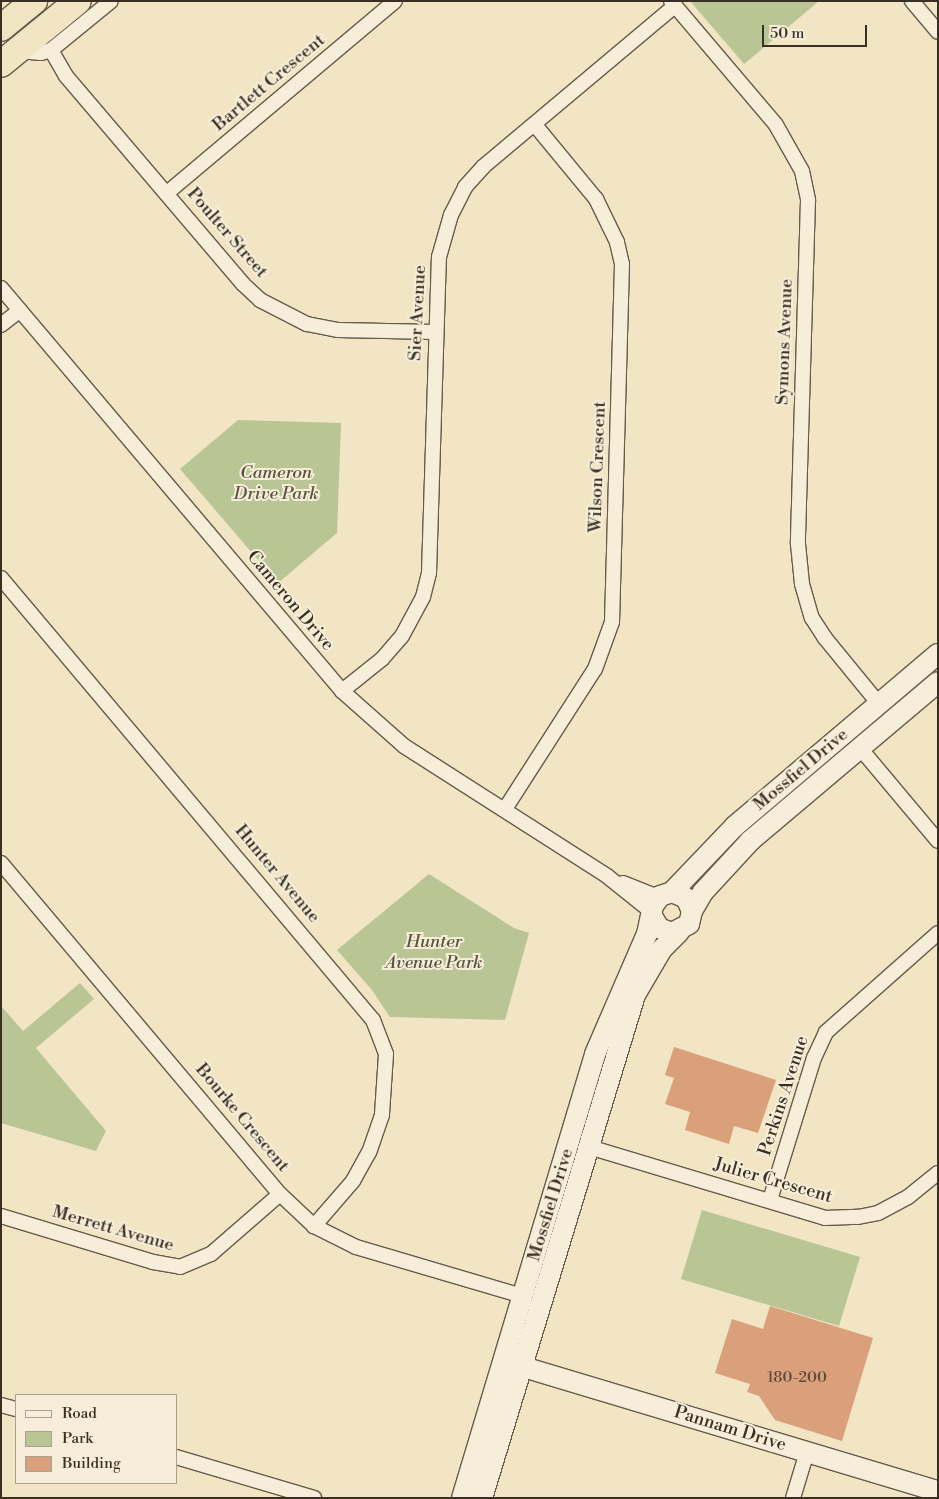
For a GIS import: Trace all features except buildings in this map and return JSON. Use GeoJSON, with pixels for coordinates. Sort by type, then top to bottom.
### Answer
{"type":"FeatureCollection","features":[{"type":"Feature","properties":{"kind":"highway"},"geometry":{"type":"LineString","coordinates":[[1,28],[34,1]]}},
{"type":"Feature","properties":{"kind":"highway"},"geometry":{"type":"LineString","coordinates":[[7,57],[78,1]]}},
{"type":"Feature","properties":{"kind":"street"},"geometry":{"type":"LineString","coordinates":[[7,57],[51,50],[111,1]]}},
{"type":"Feature","properties":{"kind":"street","name":"Bartlett Crescent"},"geometry":{"type":"LineString","coordinates":[[167,193],[395,1]]}},
{"type":"Feature","properties":{"kind":"street"},"geometry":{"type":"LineString","coordinates":[[912,1],[938,32]]}},
{"type":"Feature","properties":{"kind":"street","name":"Sier Avenue"},"geometry":{"type":"LineString","coordinates":[[342,691],[382,659],[402,636],[423,597],[430,548],[435,332],[439,257],[451,216],[465,187],[478,173],[673,4]]}},
{"type":"Feature","properties":{"kind":"street","name":"Symons Avenue"},"geometry":{"type":"LineString","coordinates":[[673,4],[776,125],[802,172],[808,200],[798,544],[802,584],[812,618],[825,638],[879,704]]}},
{"type":"Feature","properties":{"kind":"street","name":"Poulter Street"},"geometry":{"type":"LineString","coordinates":[[51,50],[66,76],[243,284],[281,313],[306,324],[338,330],[435,332]]}},
{"type":"Feature","properties":{"kind":"street","name":"Wilson Crescent"},"geometry":{"type":"LineString","coordinates":[[505,809],[595,669],[612,622],[622,264],[617,242],[596,199],[534,125]]}},
{"type":"Feature","properties":{"kind":"street","name":"Cameron Drive"},"geometry":{"type":"LineString","coordinates":[[1,288],[342,691],[404,746],[505,809],[606,876],[652,914]]}},
{"type":"Feature","properties":{"kind":"street"},"geometry":{"type":"LineString","coordinates":[[1,325],[20,310]]}},
{"type":"Feature","properties":{"kind":"street","name":"Hunter Avenue"},"geometry":{"type":"LineString","coordinates":[[1,578],[373,1020],[386,1054],[382,1115],[369,1152],[353,1182],[314,1226]]}},
{"type":"Feature","properties":{"kind":"street","name":"Mossfiel Drive"},"geometry":{"type":"LineString","coordinates":[[669,893],[735,826],[938,654]]}},
{"type":"Feature","properties":{"kind":"street","name":"Mossfiel Drive"},"geometry":{"type":"LineString","coordinates":[[692,911],[708,886],[750,841],[938,682]]}},
{"type":"Feature","properties":{"kind":"street"},"geometry":{"type":"LineString","coordinates":[[879,704],[892,721]]}},
{"type":"Feature","properties":{"kind":"street"},"geometry":{"type":"LineString","coordinates":[[847,732],[938,841]]}},
{"type":"Feature","properties":{"kind":"street","name":"Bourke Crescent"},"geometry":{"type":"LineString","coordinates":[[1,863],[280,1194],[314,1226],[356,1247],[532,1299]]}},
{"type":"Feature","properties":{"kind":"street","name":"Cameron Drive"},"geometry":{"type":"LineString","coordinates":[[606,876],[652,895],[669,893]]}},
{"type":"Feature","properties":{"kind":"street"},"geometry":{"type":"LineString","coordinates":[[669,893],[686,898],[692,911],[689,924],[679,932],[665,932],[652,914],[656,901],[669,893]]}},
{"type":"Feature","properties":{"kind":"street","name":"Mossfiel Drive"},"geometry":{"type":"LineString","coordinates":[[580,1144],[595,1054],[652,914]]}},
{"type":"Feature","properties":{"kind":"street","name":"Mossfiel Drive"},"geometry":{"type":"LineString","coordinates":[[482,1498],[513,1364],[580,1144],[635,995],[662,949],[679,932]]}},
{"type":"Feature","properties":{"kind":"street","name":"Perkins Avenue"},"geometry":{"type":"LineString","coordinates":[[770,1200],[814,1058],[826,1032],[938,933]]}},
{"type":"Feature","properties":{"kind":"street","name":"Julier Crescent"},"geometry":{"type":"LineString","coordinates":[[580,1144],[825,1218],[858,1217],[896,1205],[938,1173]]}},
{"type":"Feature","properties":{"kind":"street","name":"Merrett Avenue"},"geometry":{"type":"LineString","coordinates":[[1,1216],[152,1262],[180,1267],[211,1254],[280,1194]]}},
{"type":"Feature","properties":{"kind":"street","name":"Mossfiel Drive"},"geometry":{"type":"LineString","coordinates":[[462,1498],[513,1364]]}},
{"type":"Feature","properties":{"kind":"street","name":"Pannam Drive"},"geometry":{"type":"LineString","coordinates":[[513,1364],[938,1491]]}},
{"type":"Feature","properties":{"kind":"street"},"geometry":{"type":"LineString","coordinates":[[1,1405],[15,1409]]}},
{"type":"Feature","properties":{"kind":"street"},"geometry":{"type":"LineString","coordinates":[[793,1498],[807,1452]]}},
{"type":"Feature","properties":{"kind":"street"},"geometry":{"type":"LineString","coordinates":[[178,1458],[314,1498]]}},
{"type":"Feature","properties":{"kind":"green space"},"geometry":{"type":"Polygon","coordinates":[[[690,1],[819,1],[744,64],[690,1]]]}},
{"type":"Feature","properties":{"kind":"green space","name":"Cameron Drive Park"},"geometry":{"type":"Polygon","coordinates":[[[238,420],[341,423],[337,533],[278,583],[180,469],[238,420]]]}},
{"type":"Feature","properties":{"kind":"green space","name":"Hunter Avenue Park"},"geometry":{"type":"Polygon","coordinates":[[[429,874],[514,928],[529,933],[505,1020],[390,1017],[372,990],[337,950],[429,874]]]}},
{"type":"Feature","properties":{"kind":"green space"},"geometry":{"type":"Polygon","coordinates":[[[80,983],[94,999],[36,1048],[106,1131],[96,1151],[1,1123],[1,1006],[23,1031],[80,983]]]}},
{"type":"Feature","properties":{"kind":"green space"},"geometry":{"type":"Polygon","coordinates":[[[702,1210],[860,1257],[839,1326],[681,1279],[702,1210]]]}}]}
